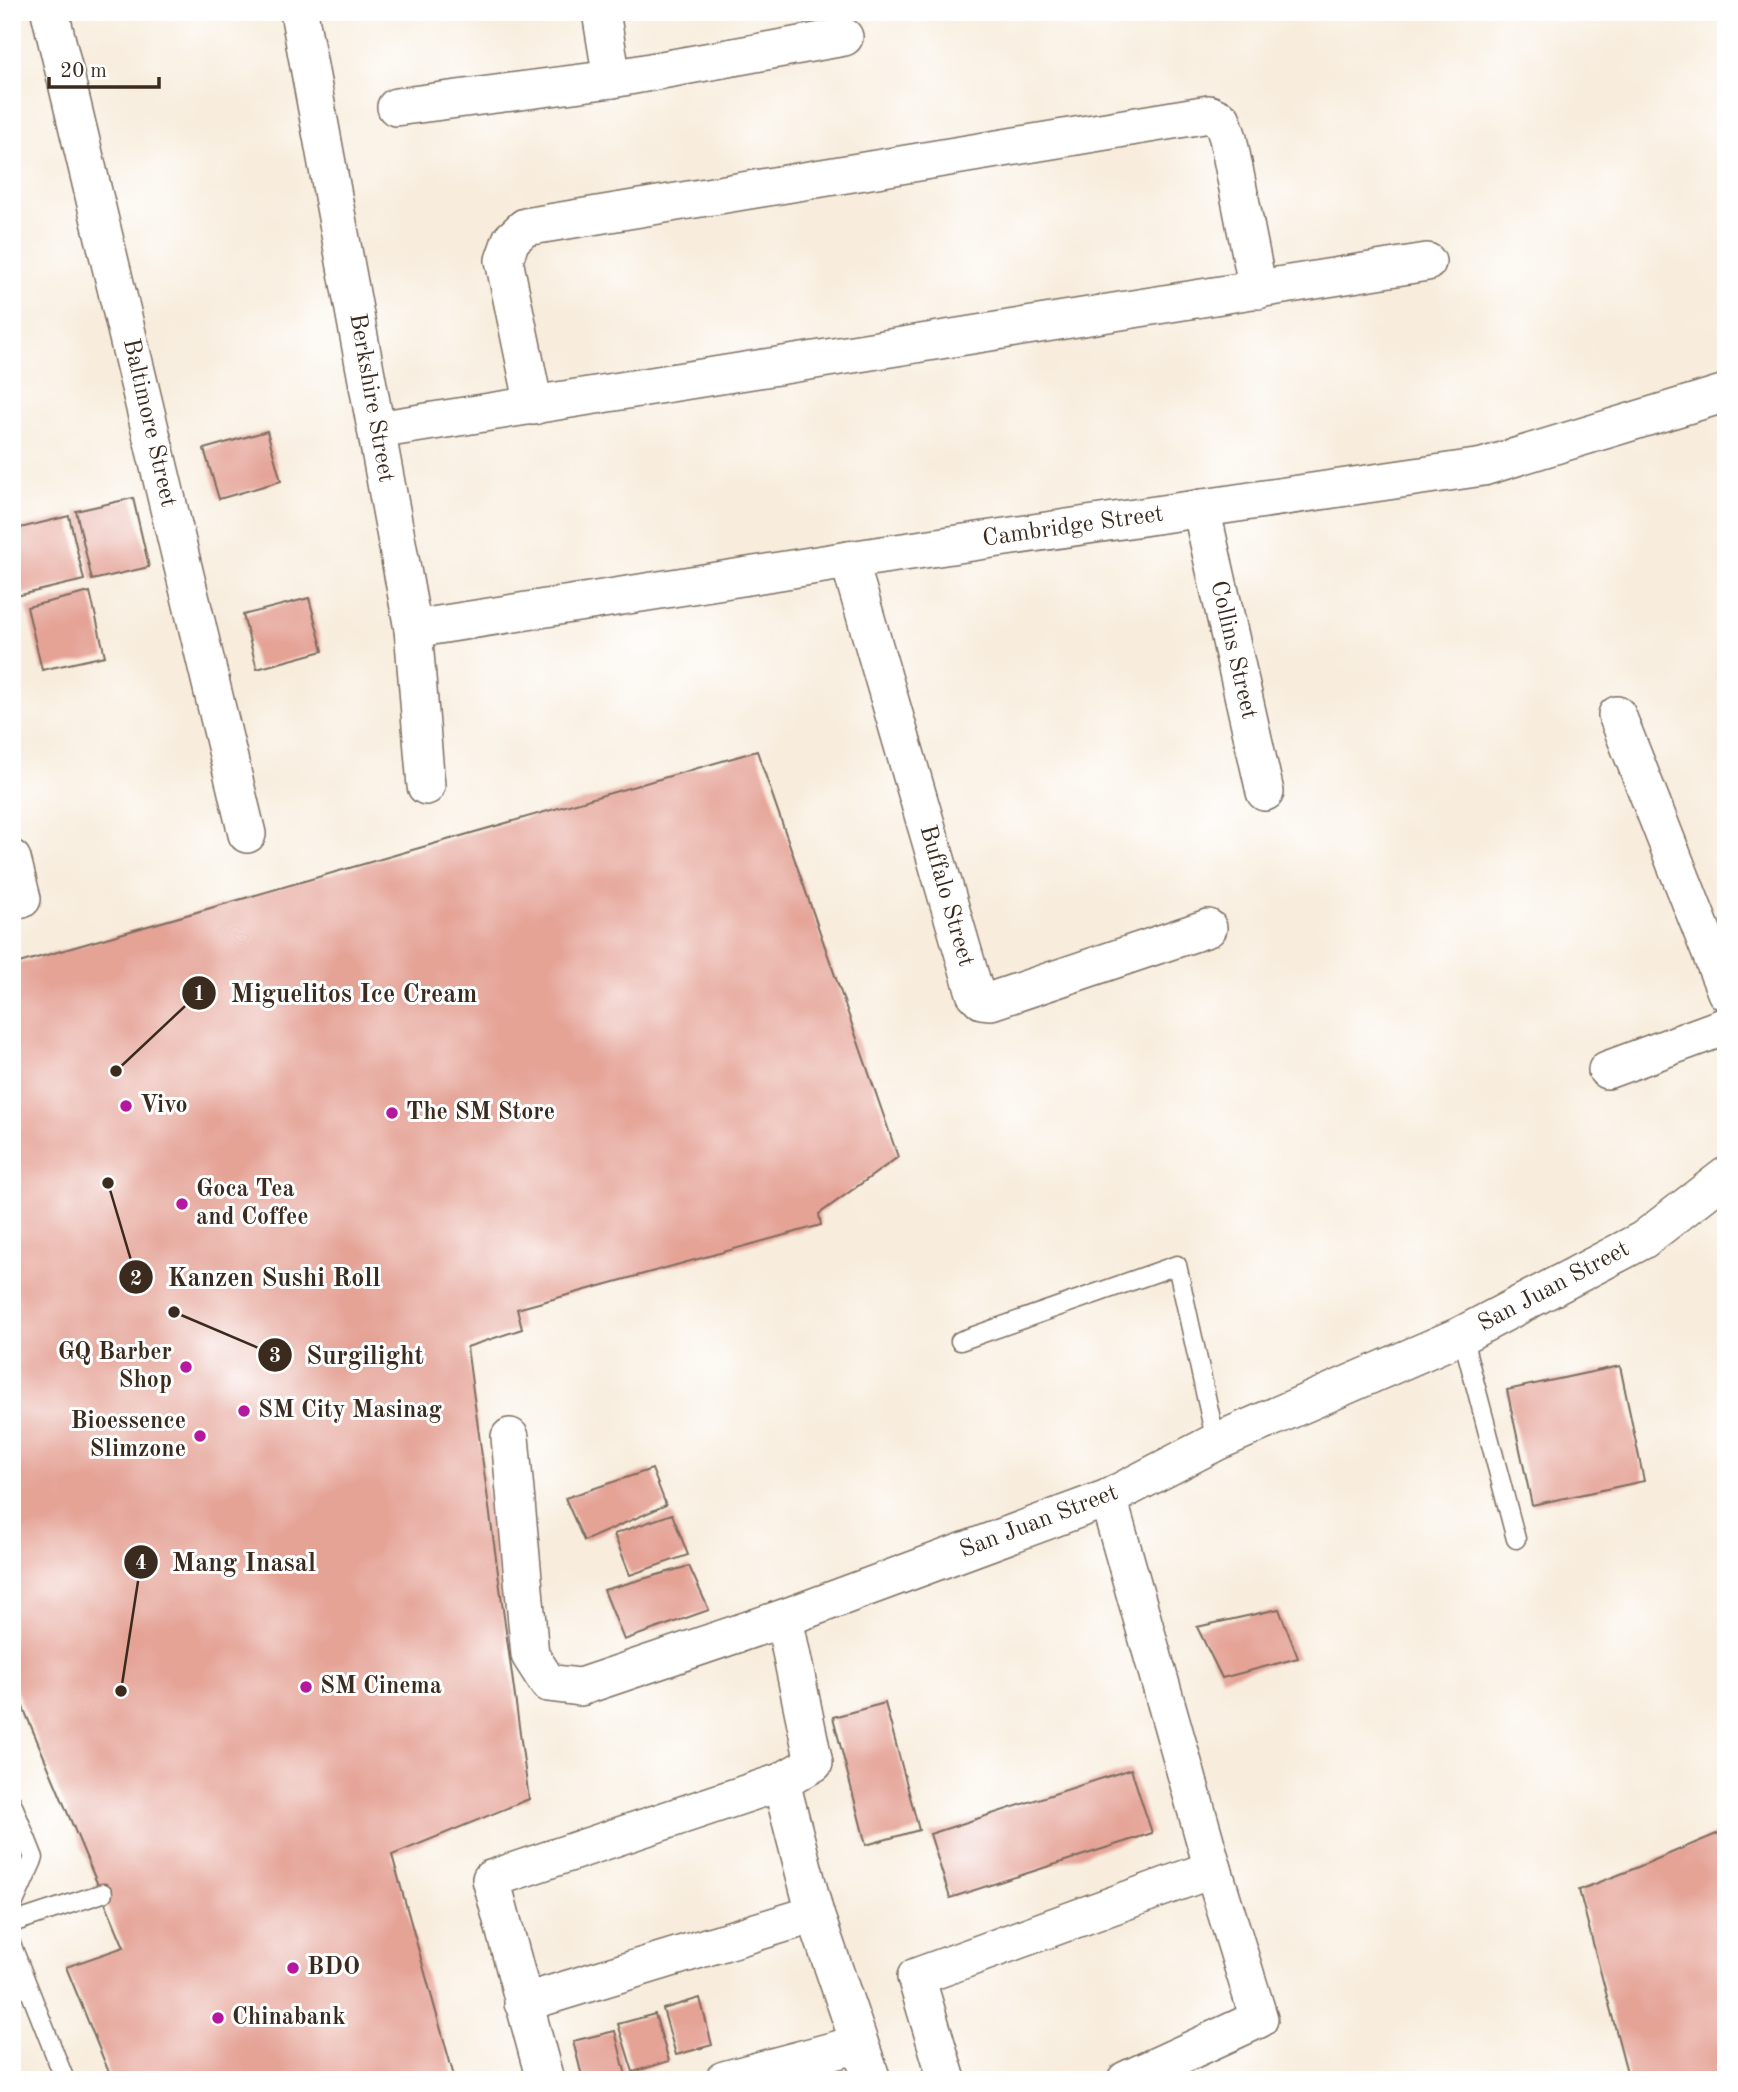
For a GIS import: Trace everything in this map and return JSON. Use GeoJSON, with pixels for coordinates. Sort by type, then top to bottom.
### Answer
{"type":"FeatureCollection","features":[{"type":"Feature","properties":{"kind":"street","name":"Baltimore Street"},"geometry":{"type":"LineString","coordinates":[[50,12],[247,834]]}},
{"type":"Feature","properties":{"kind":"street","name":"Berkshire Street"},"geometry":{"type":"LineString","coordinates":[[299,12],[413,629],[426,786]]}},
{"type":"Feature","properties":{"kind":"street"},"geometry":{"type":"LineString","coordinates":[[601,12],[612,79]]}},
{"type":"Feature","properties":{"kind":"street"},"geometry":{"type":"LineString","coordinates":[[396,107],[612,79],[844,37]]}},
{"type":"Feature","properties":{"kind":"street"},"geometry":{"type":"LineString","coordinates":[[534,406],[504,260],[511,240],[525,227],[1209,114],[1222,120],[1228,138],[1258,290]]}},
{"type":"Feature","properties":{"kind":"street"},"geometry":{"type":"LineString","coordinates":[[377,430],[1427,262]]}},
{"type":"Feature","properties":{"kind":"street","name":"Cambridge Street"},"geometry":{"type":"LineString","coordinates":[[413,629],[849,560],[1483,467],[1726,393]]}},
{"type":"Feature","properties":{"kind":"street","name":"Collins Street"},"geometry":{"type":"LineString","coordinates":[[1201,508],[1265,792]]}},
{"type":"Feature","properties":{"kind":"street","name":"Buffalo Street"},"geometry":{"type":"LineString","coordinates":[[849,560],[975,993],[982,1000],[991,1001],[1208,929]]}},
{"type":"Feature","properties":{"kind":"street"},"geometry":{"type":"LineString","coordinates":[[1617,715],[1726,992]]}},
{"type":"Feature","properties":{"kind":"street"},"geometry":{"type":"LineString","coordinates":[[12,859],[22,899]]}},
{"type":"Feature","properties":{"kind":"street"},"geometry":{"type":"LineString","coordinates":[[1606,1070],[1726,1026]]}},
{"type":"Feature","properties":{"kind":"street","name":"San Juan Street"},"geometry":{"type":"LineString","coordinates":[[510,1437],[530,1656],[548,1683],[580,1687],[784,1618],[1108,1498],[1216,1442],[1462,1335],[1643,1240],[1726,1176]]}},
{"type":"Feature","properties":{"kind":"street"},"geometry":{"type":"LineString","coordinates":[[1108,1498],[1213,1869],[1259,2020],[1126,2080]]}},
{"type":"Feature","properties":{"kind":"street"},"geometry":{"type":"LineString","coordinates":[[545,2080],[491,1879],[781,1782],[814,1763],[784,1618]]}},
{"type":"Feature","properties":{"kind":"street"},"geometry":{"type":"LineString","coordinates":[[781,1782],[815,1914],[872,2080]]}},
{"type":"Feature","properties":{"kind":"street"},"geometry":{"type":"LineString","coordinates":[[947,2080],[916,1977],[1213,1869]]}},
{"type":"Feature","properties":{"kind":"street"},"geometry":{"type":"LineString","coordinates":[[523,2003],[815,1914]]}},
{"type":"Feature","properties":{"kind":"street"},"geometry":{"type":"LineString","coordinates":[[724,2080],[859,2044]]}},
{"type":"Feature","properties":{"kind":"lane"},"geometry":{"type":"LineString","coordinates":[[960,1342],[1177,1265],[1216,1442]]}},
{"type":"Feature","properties":{"kind":"lane"},"geometry":{"type":"LineString","coordinates":[[1462,1335],[1516,1539]]}},
{"type":"Feature","properties":{"kind":"lane"},"geometry":{"type":"LineString","coordinates":[[12,1803],[34,1858],[12,1907]]}},
{"type":"Feature","properties":{"kind":"lane"},"geometry":{"type":"LineString","coordinates":[[12,1923],[103,1893]]}},
{"type":"Feature","properties":{"kind":"lane"},"geometry":{"type":"LineString","coordinates":[[12,1946],[65,2080]]}},
{"type":"Feature","properties":{"kind":"building"},"geometry":{"type":"Polygon","coordinates":[[[267,431],[281,481],[219,499],[204,449],[267,431]]]}},
{"type":"Feature","properties":{"kind":"building"},"geometry":{"type":"Polygon","coordinates":[[[133,498],[149,567],[92,580],[76,511],[133,498]]]}},
{"type":"Feature","properties":{"kind":"building"},"geometry":{"type":"Polygon","coordinates":[[[69,516],[84,580],[12,597],[12,530],[69,516]]]}},
{"type":"Feature","properties":{"kind":"building"},"geometry":{"type":"Polygon","coordinates":[[[90,592],[105,656],[42,670],[27,607],[90,592]]]}},
{"type":"Feature","properties":{"kind":"building"},"geometry":{"type":"Polygon","coordinates":[[[309,598],[323,651],[257,669],[243,615],[309,598]]]}},
{"type":"Feature","properties":{"kind":"building","name":"SM City Masinag"},"geometry":{"type":"Polygon","coordinates":[[[757,751],[898,1157],[819,1214],[821,1225],[517,1309],[522,1329],[467,1347],[529,1799],[392,1855],[455,2080],[112,2080],[66,1967],[124,1947],[12,1681],[12,965],[757,751]]]}},
{"type":"Feature","properties":{"kind":"building"},"geometry":{"type":"Polygon","coordinates":[[[1620,1366],[1644,1481],[1532,1505],[1507,1390],[1620,1366]]]}},
{"type":"Feature","properties":{"kind":"building"},"geometry":{"type":"Polygon","coordinates":[[[652,1469],[666,1505],[584,1541],[565,1498],[652,1469]]]}},
{"type":"Feature","properties":{"kind":"building"},"geometry":{"type":"Polygon","coordinates":[[[672,1514],[688,1555],[630,1575],[614,1534],[672,1514]]]}},
{"type":"Feature","properties":{"kind":"building"},"geometry":{"type":"Polygon","coordinates":[[[689,1566],[709,1610],[624,1640],[604,1590],[689,1566]]]}},
{"type":"Feature","properties":{"kind":"building"},"geometry":{"type":"Polygon","coordinates":[[[1279,1609],[1298,1658],[1222,1678],[1197,1627],[1279,1609]]]}},
{"type":"Feature","properties":{"kind":"building"},"geometry":{"type":"Polygon","coordinates":[[[885,1703],[919,1830],[866,1845],[833,1717],[885,1703]]]}},
{"type":"Feature","properties":{"kind":"building"},"geometry":{"type":"Polygon","coordinates":[[[1131,1769],[1152,1833],[950,1898],[930,1834],[1131,1769]]]}},
{"type":"Feature","properties":{"kind":"building"},"geometry":{"type":"Polygon","coordinates":[[[1726,1830],[1726,2076],[1716,2080],[1629,2080],[1579,1890],[1726,1830]]]}},
{"type":"Feature","properties":{"kind":"building"},"geometry":{"type":"Polygon","coordinates":[[[700,1998],[712,2045],[676,2055],[663,2009],[700,1998]]]}},
{"type":"Feature","properties":{"kind":"building"},"geometry":{"type":"Polygon","coordinates":[[[655,2014],[669,2061],[633,2072],[618,2024],[655,2014]]]}},
{"type":"Feature","properties":{"kind":"building"},"geometry":{"type":"Polygon","coordinates":[[[615,2031],[627,2080],[583,2080],[573,2041],[615,2031]]]}},
{"type":"Feature","properties":{"kind":"place","name":"Miguelitos Ice Cream"},"geometry":{"type":"Point","coordinates":[116,1071]}},
{"type":"Feature","properties":{"kind":"place","name":"Vivo"},"geometry":{"type":"Point","coordinates":[126,1106]}},
{"type":"Feature","properties":{"kind":"place","name":"The SM Store"},"geometry":{"type":"Point","coordinates":[392,1113]}},
{"type":"Feature","properties":{"kind":"place","name":"Kanzen Sushi Roll"},"geometry":{"type":"Point","coordinates":[108,1183]}},
{"type":"Feature","properties":{"kind":"place","name":"Goca Tea and Coffee"},"geometry":{"type":"Point","coordinates":[182,1204]}},
{"type":"Feature","properties":{"kind":"place","name":"Surgilight"},"geometry":{"type":"Point","coordinates":[174,1312]}},
{"type":"Feature","properties":{"kind":"place","name":"GQ Barber Shop"},"geometry":{"type":"Point","coordinates":[186,1367]}},
{"type":"Feature","properties":{"kind":"place","name":"SM City Masinag"},"geometry":{"type":"Point","coordinates":[244,1411]}},
{"type":"Feature","properties":{"kind":"place","name":"Bioessence Slimzone"},"geometry":{"type":"Point","coordinates":[200,1436]}},
{"type":"Feature","properties":{"kind":"place","name":"SM Cinema"},"geometry":{"type":"Point","coordinates":[306,1687]}},
{"type":"Feature","properties":{"kind":"place","name":"Mang Inasal"},"geometry":{"type":"Point","coordinates":[121,1691]}},
{"type":"Feature","properties":{"kind":"place","name":"BDO"},"geometry":{"type":"Point","coordinates":[293,1968]}},
{"type":"Feature","properties":{"kind":"place","name":"Chinabank"},"geometry":{"type":"Point","coordinates":[218,2018]}}]}
